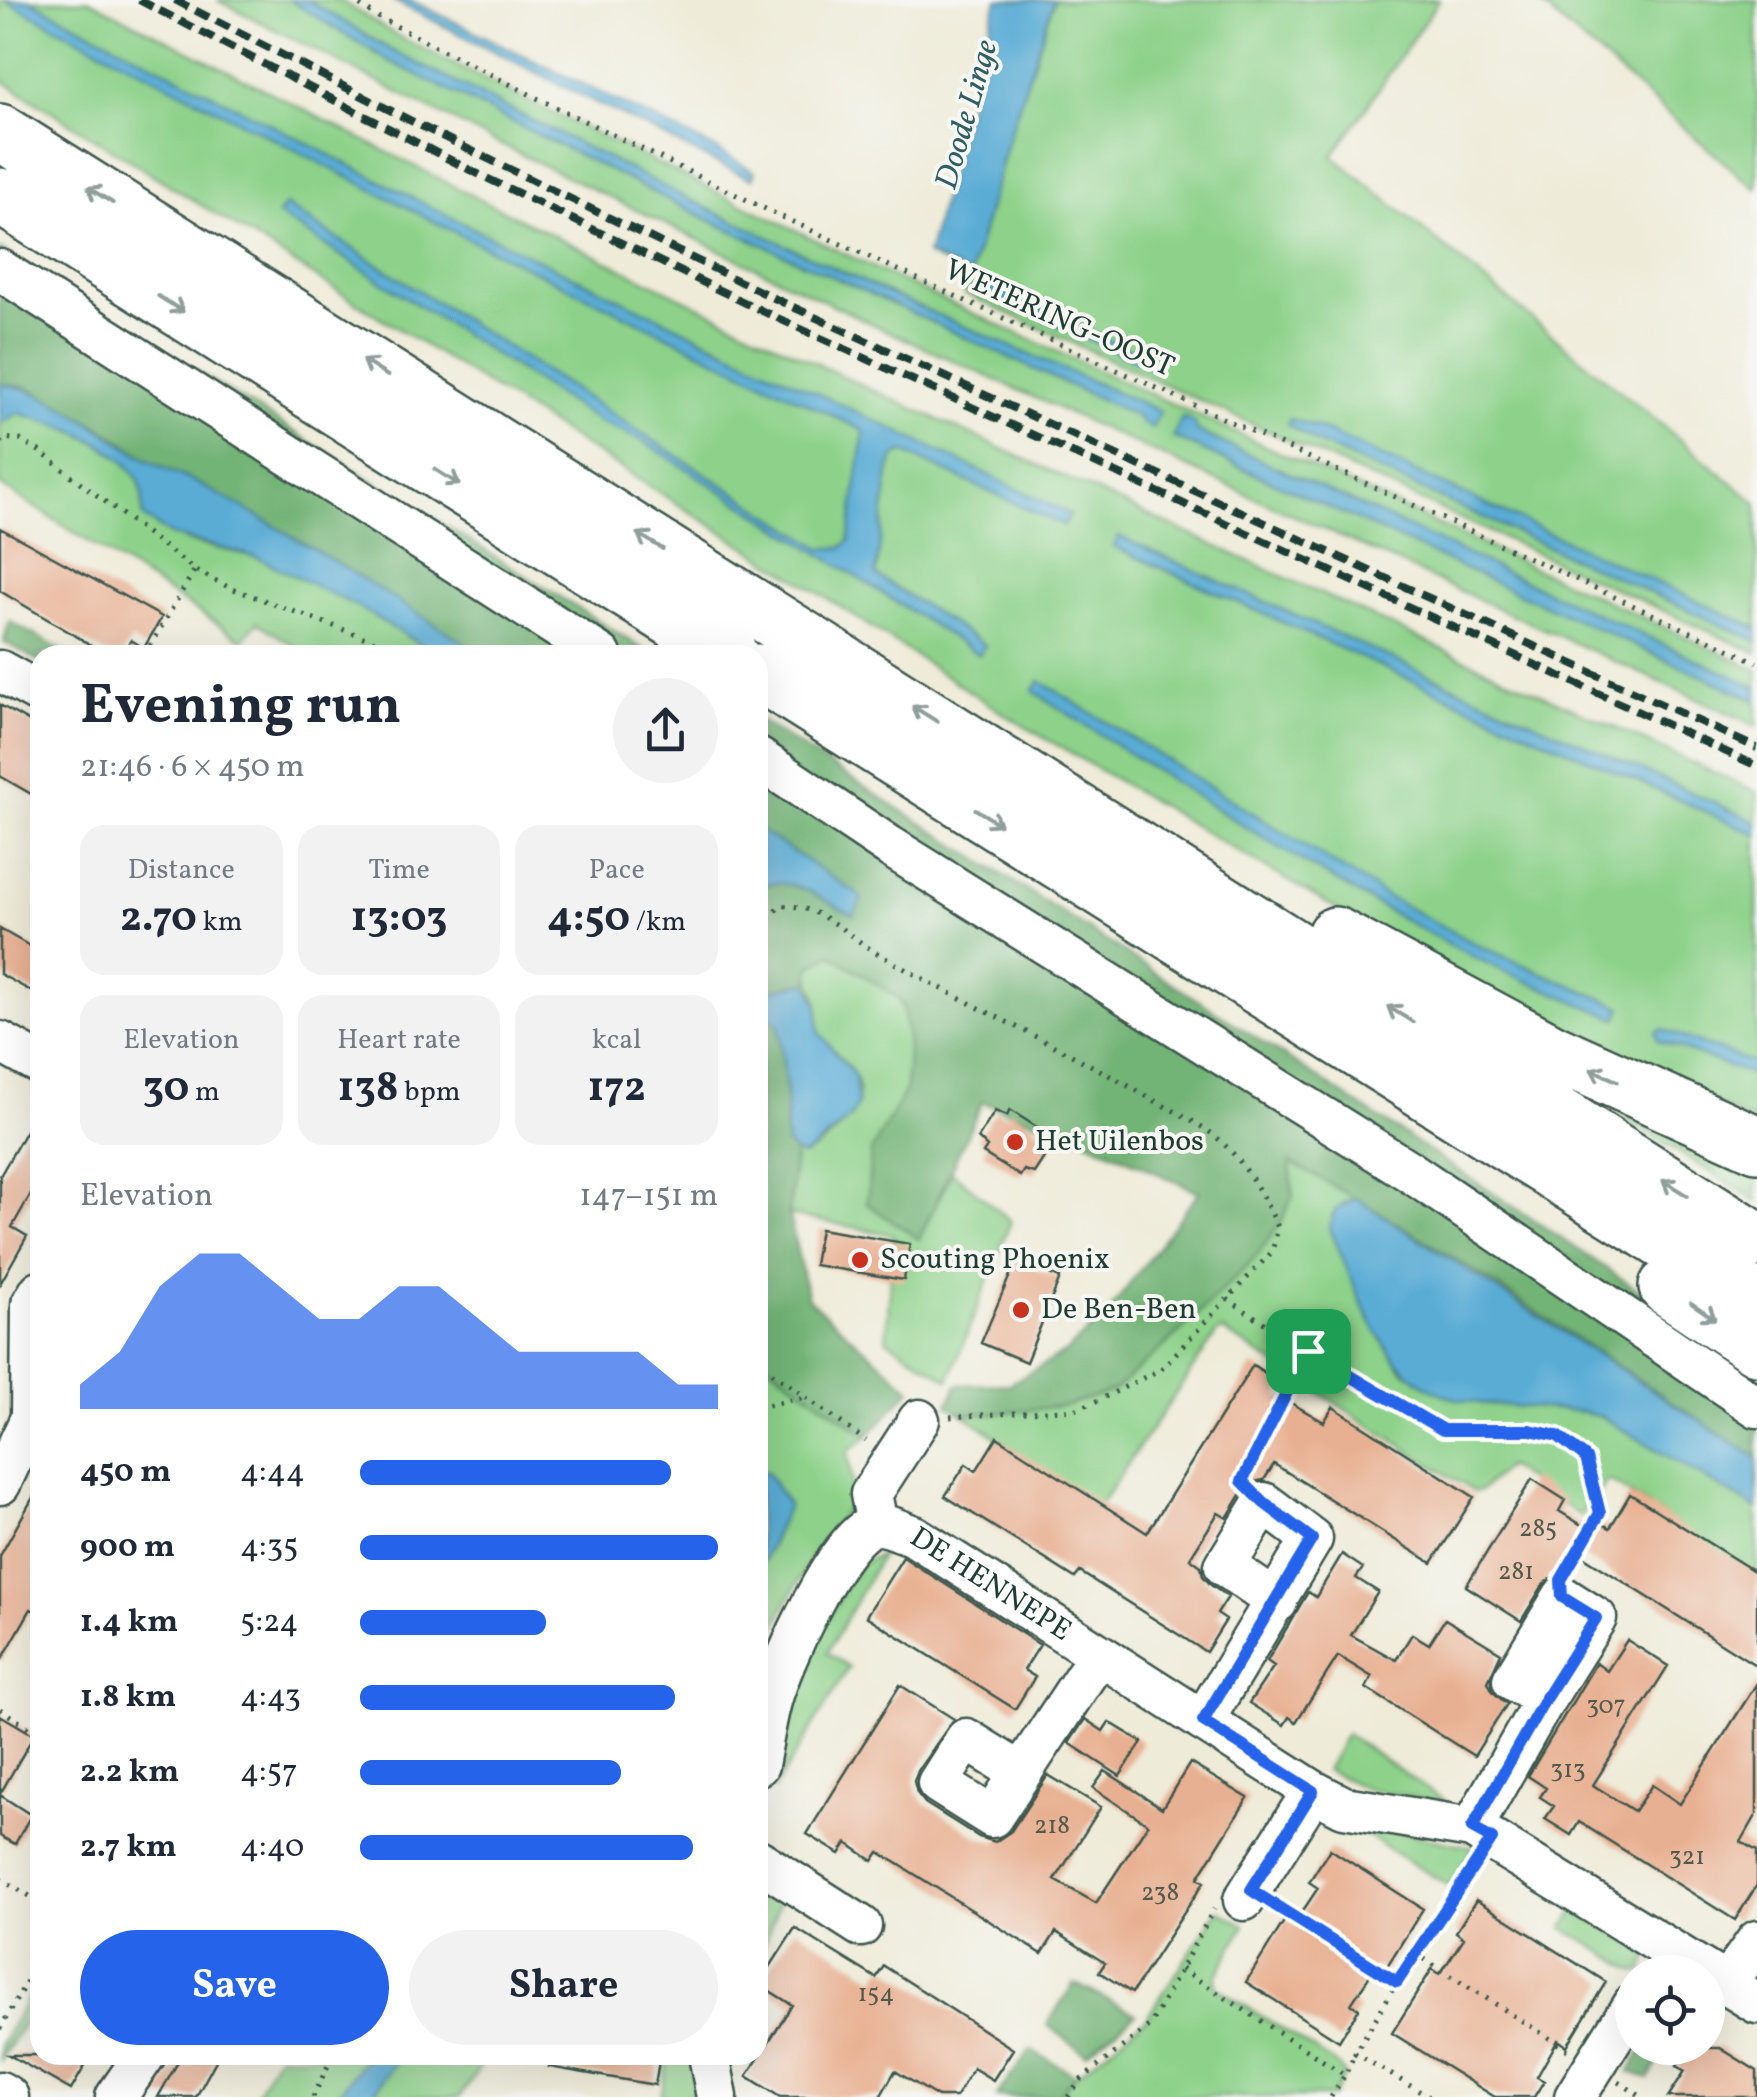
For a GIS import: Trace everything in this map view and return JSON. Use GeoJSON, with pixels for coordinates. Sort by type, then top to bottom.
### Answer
{"type":"FeatureCollection","features":[{"type":"Feature","properties":{"kind":"highway"},"geometry":{"type":"LineString","coordinates":[[0,132],[1757,1240]]}},
{"type":"Feature","properties":{"kind":"highway"},"geometry":{"type":"LineString","coordinates":[[0,196],[714,645]]}},
{"type":"Feature","properties":{"kind":"highway"},"geometry":{"type":"LineString","coordinates":[[768,678],[1757,1300]]}},
{"type":"Feature","properties":{"kind":"highway"},"geometry":{"type":"LineString","coordinates":[[1008,766],[1534,1042],[1757,1144]]}},
{"type":"Feature","properties":{"kind":"highway"},"geometry":{"type":"LineString","coordinates":[[1283,1002],[1649,1275],[1757,1347]]}},
{"type":"Feature","properties":{"kind":"street"},"geometry":{"type":"LineString","coordinates":[[0,270],[585,645]]}},
{"type":"Feature","properties":{"kind":"street"},"geometry":{"type":"LineString","coordinates":[[0,671],[30,688]]}},
{"type":"Feature","properties":{"kind":"street"},"geometry":{"type":"LineString","coordinates":[[768,765],[890,846],[1408,1171],[1757,1407]]}},
{"type":"Feature","properties":{"kind":"street"},"geometry":{"type":"LineString","coordinates":[[0,1042],[30,1058]]}},
{"type":"Feature","properties":{"kind":"street"},"geometry":{"type":"LineString","coordinates":[[0,1484],[30,1420]]}},
{"type":"Feature","properties":{"kind":"street","name":"DE HENNEPE"},"geometry":{"type":"LineString","coordinates":[[877,1524],[871,1494],[919,1420]]}},
{"type":"Feature","properties":{"kind":"street"},"geometry":{"type":"LineString","coordinates":[[1203,1721],[1277,1602],[1312,1539],[1264,1503],[1225,1566],[1277,1602]]}},
{"type":"Feature","properties":{"kind":"street","name":"DE HENNEPE"},"geometry":{"type":"LineString","coordinates":[[768,1712],[789,1649],[843,1549],[859,1532],[877,1524],[914,1536],[1344,1807],[1482,1833],[1655,1955]]}},
{"type":"Feature","properties":{"kind":"street"},"geometry":{"type":"LineString","coordinates":[[1482,1833],[1545,1699],[1513,1680],[1562,1597]]}},
{"type":"Feature","properties":{"kind":"street","name":"DE HENNEPE"},"geometry":{"type":"LineString","coordinates":[[1020,1773],[1099,1655]]}},
{"type":"Feature","properties":{"kind":"street"},"geometry":{"type":"LineString","coordinates":[[1248,1894],[1313,1791]]}},
{"type":"Feature","properties":{"kind":"street"},"geometry":{"type":"LineString","coordinates":[[768,1866],[862,1926]]}},
{"type":"Feature","properties":{"kind":"street","name":"DE HENNEPE"},"geometry":{"type":"LineString","coordinates":[[1742,1993],[1757,1941]]}},
{"type":"Feature","properties":{"kind":"street"},"geometry":{"type":"LineString","coordinates":[[1584,2081],[1615,2033]]}},
{"type":"Feature","properties":{"kind":"street"},"geometry":{"type":"LineString","coordinates":[[116,2097],[138,2065]]}},
{"type":"Feature","properties":{"kind":"street"},"geometry":{"type":"LineString","coordinates":[[711,2065],[717,2097]]}},
{"type":"Feature","properties":{"kind":"street"},"geometry":{"type":"LineString","coordinates":[[0,2092],[8,2097]]}},
{"type":"Feature","properties":{"kind":"path","name":"WETERING-OOST"},"geometry":{"type":"LineString","coordinates":[[351,0],[537,98],[782,217],[1757,662]]}},
{"type":"Feature","properties":{"kind":"path"},"geometry":{"type":"LineString","coordinates":[[0,442],[4,438],[20,440],[39,451],[195,570],[228,587],[391,645]]}},
{"type":"Feature","properties":{"kind":"path"},"geometry":{"type":"LineString","coordinates":[[152,645],[195,570]]}},
{"type":"Feature","properties":{"kind":"path"},"geometry":{"type":"LineString","coordinates":[[768,919],[780,906],[793,905],[828,918],[871,950],[1092,1065],[1213,1135],[1238,1159],[1278,1227],[1272,1252],[1160,1369],[1077,1409],[919,1420]]}},
{"type":"Feature","properties":{"kind":"path"},"geometry":{"type":"LineString","coordinates":[[1228,1299],[1443,1430],[1530,1430],[1558,1436],[1586,1458],[1600,1513],[1561,1580],[1562,1597]]}},
{"type":"Feature","properties":{"kind":"path"},"geometry":{"type":"LineString","coordinates":[[1264,1503],[1242,1481],[1308,1351]]}},
{"type":"Feature","properties":{"kind":"path"},"geometry":{"type":"LineString","coordinates":[[768,1366],[892,1460]]}},
{"type":"Feature","properties":{"kind":"path"},"geometry":{"type":"LineString","coordinates":[[768,1406],[805,1397]]}},
{"type":"Feature","properties":{"kind":"path"},"geometry":{"type":"LineString","coordinates":[[0,1709],[30,1728]]}},
{"type":"Feature","properties":{"kind":"path"},"geometry":{"type":"LineString","coordinates":[[1331,2097],[1482,1833]]}},
{"type":"Feature","properties":{"kind":"path"},"geometry":{"type":"LineString","coordinates":[[0,1879],[30,1896]]}},
{"type":"Feature","properties":{"kind":"path"},"geometry":{"type":"LineString","coordinates":[[1068,2097],[1082,2080],[1150,2025],[1220,1898],[1248,1894],[1397,1982]]}},
{"type":"Feature","properties":{"kind":"path"},"geometry":{"type":"LineString","coordinates":[[1415,1953],[1584,2081]]}},
{"type":"Feature","properties":{"kind":"path"},"geometry":{"type":"LineString","coordinates":[[1181,1970],[1345,2075]]}},
{"type":"Feature","properties":{"kind":"path"},"geometry":{"type":"LineString","coordinates":[[0,2029],[30,1975]]}},
{"type":"Feature","properties":{"kind":"path"},"geometry":{"type":"LineString","coordinates":[[1355,2053],[1429,2097]]}},
{"type":"Feature","properties":{"kind":"path"},"geometry":{"type":"LineString","coordinates":[[313,2097],[328,2065]]}},
{"type":"Feature","properties":{"kind":"green space"},"geometry":{"type":"Polygon","coordinates":[[[0,0],[89,0],[473,196],[853,381],[1757,792],[1757,1124],[1452,977],[1004,714],[799,580],[0,79],[0,0]]]}},
{"type":"Feature","properties":{"kind":"green space"},"geometry":{"type":"Polygon","coordinates":[[[217,0],[339,0],[394,34],[522,98],[899,280],[1757,669],[1757,726],[879,327],[499,144],[217,0]]]}},
{"type":"Feature","properties":{"kind":"green space"},"geometry":{"type":"Polygon","coordinates":[[[1054,0],[1439,0],[1333,156],[1757,503],[1757,653],[965,294],[1008,138],[1054,0]]]}},
{"type":"Feature","properties":{"kind":"green space"},"geometry":{"type":"Polygon","coordinates":[[[1535,0],[1757,0],[1757,189],[1739,175],[1535,0]]]}},
{"type":"Feature","properties":{"kind":"green space"},"geometry":{"type":"Polygon","coordinates":[[[0,249],[637,645],[468,645],[269,523],[152,462],[99,426],[27,387],[0,384],[0,249]]]}},
{"type":"Feature","properties":{"kind":"green space"},"geometry":{"type":"Polygon","coordinates":[[[18,413],[99,444],[126,465],[139,482],[144,517],[189,542],[256,557],[358,607],[421,645],[293,645],[257,622],[243,640],[0,485],[0,424],[18,413]]]}},
{"type":"Feature","properties":{"kind":"green space"},"geometry":{"type":"Polygon","coordinates":[[[9,621],[52,645],[30,645],[30,656],[4,642],[9,621]]]}},
{"type":"Feature","properties":{"kind":"green space"},"geometry":{"type":"Polygon","coordinates":[[[768,726],[1260,1040],[1757,1370],[1757,1458],[1410,1231],[1290,1162],[1293,1196],[1278,1227],[1253,1260],[1115,1390],[1068,1405],[962,1414],[948,1405],[957,1385],[1009,1384],[1066,1352],[1107,1314],[1199,1192],[1075,1135],[982,1102],[919,1239],[867,1204],[871,1152],[906,1089],[908,1047],[903,1004],[831,954],[810,967],[809,984],[768,991],[768,885],[794,886],[854,915],[856,893],[768,836],[768,726]]]}},
{"type":"Feature","properties":{"kind":"green space"},"geometry":{"type":"Polygon","coordinates":[[[831,954],[897,997],[901,1004],[907,1042],[906,1090],[871,1152],[919,1239],[952,1172],[1011,1221],[949,1380],[886,1339],[894,1235],[789,1215],[795,1153],[804,1156],[825,1141],[846,1120],[858,1096],[858,1083],[852,1071],[827,1046],[819,1028],[810,967],[831,954]]]}},
{"type":"Feature","properties":{"kind":"green space"},"geometry":{"type":"Polygon","coordinates":[[[1455,1013],[1757,1152],[1757,1201],[1455,1013]]]}},
{"type":"Feature","properties":{"kind":"green space"},"geometry":{"type":"Polygon","coordinates":[[[768,1016],[778,1022],[786,1088],[786,1143],[795,1153],[789,1215],[808,1299],[911,1389],[868,1436],[768,1364],[768,1016]]]}},
{"type":"Feature","properties":{"kind":"green space"},"geometry":{"type":"Polygon","coordinates":[[[1289,1162],[1356,1198],[1343,1203],[1329,1227],[1382,1341],[1404,1372],[1602,1417],[1757,1509],[1757,1578],[1611,1481],[1606,1482],[1580,1516],[1507,1466],[1474,1492],[1223,1331],[1217,1333],[1099,1506],[962,1414],[1067,1405],[1115,1390],[1253,1260],[1289,1162]]]}},
{"type":"Feature","properties":{"kind":"green space"},"geometry":{"type":"Polygon","coordinates":[[[768,1364],[868,1436],[848,1451],[851,1503],[815,1550],[768,1639],[768,1550],[788,1505],[768,1475],[768,1364]]]}},
{"type":"Feature","properties":{"kind":"green space"},"geometry":{"type":"Polygon","coordinates":[[[882,1554],[827,1653],[849,1667],[773,1791],[782,1737],[813,1647],[858,1565],[882,1554]]]}},
{"type":"Feature","properties":{"kind":"green space"},"geometry":{"type":"Polygon","coordinates":[[[1346,1734],[1449,1804],[1366,1789],[1326,1770],[1346,1734]]]}},
{"type":"Feature","properties":{"kind":"green space"},"geometry":{"type":"Polygon","coordinates":[[[1343,1821],[1474,1847],[1449,1886],[1343,1821]]]}},
{"type":"Feature","properties":{"kind":"green space"},"geometry":{"type":"Polygon","coordinates":[[[768,1892],[780,1900],[768,1933],[768,1892]]]}},
{"type":"Feature","properties":{"kind":"green space"},"geometry":{"type":"Polygon","coordinates":[[[1576,1909],[1650,1955],[1615,1955],[1615,1959],[1563,1928],[1576,1909]]]}},
{"type":"Feature","properties":{"kind":"green space"},"geometry":{"type":"Polygon","coordinates":[[[1218,1910],[1245,1925],[1216,1977],[1216,1987],[1336,2064],[1345,2075],[1332,2097],[1055,2097],[1070,2080],[1146,2019],[1218,1910]]]}},
{"type":"Feature","properties":{"kind":"green space"},"geometry":{"type":"Polygon","coordinates":[[[1074,1983],[1136,2014],[1086,2054],[1047,2025],[1074,1983]]]}},
{"type":"Feature","properties":{"kind":"green space"},"geometry":{"type":"Polygon","coordinates":[[[30,1994],[30,2014],[0,2061],[0,2044],[30,1994]]]}},
{"type":"Feature","properties":{"kind":"green space"},"geometry":{"type":"Polygon","coordinates":[[[1030,2050],[1076,2075],[1055,2097],[996,2097],[1030,2050]]]}},
{"type":"Feature","properties":{"kind":"green space"},"geometry":{"type":"Polygon","coordinates":[[[272,2065],[360,2065],[336,2097],[254,2097],[272,2065]]]}},
{"type":"Feature","properties":{"kind":"green space"},"geometry":{"type":"Polygon","coordinates":[[[393,2065],[481,2065],[460,2097],[371,2097],[393,2065]]]}},
{"type":"Feature","properties":{"kind":"green space"},"geometry":{"type":"Polygon","coordinates":[[[667,2065],[694,2065],[693,2094],[661,2097],[667,2065]]]}},
{"type":"Feature","properties":{"kind":"green space"},"geometry":{"type":"Polygon","coordinates":[[[1633,2065],[1656,2065],[1649,2078],[1629,2072],[1633,2065]]]}},
{"type":"Feature","properties":{"kind":"water"},"geometry":{"type":"Polygon","coordinates":[[[4,0],[30,0],[462,223],[1070,514],[1064,526],[903,452],[894,457],[876,575],[985,645],[979,655],[641,440],[599,422],[278,215],[285,205],[822,548],[841,548],[849,541],[864,431],[458,234],[4,0]]]}},
{"type":"Feature","properties":{"kind":"water"},"geometry":{"type":"Polygon","coordinates":[[[289,0],[308,0],[391,50],[713,211],[894,296],[1160,411],[1152,428],[1138,417],[709,220],[387,60],[289,0]]]}},
{"type":"Feature","properties":{"kind":"water"},"geometry":{"type":"Polygon","coordinates":[[[392,0],[410,0],[716,149],[755,172],[752,179],[710,160],[392,0]]]}},
{"type":"Feature","properties":{"kind":"water","name":"Doode Linge"},"geometry":{"type":"Polygon","coordinates":[[[997,0],[1054,0],[1008,138],[970,275],[927,255],[997,0]]]}},
{"type":"Feature","properties":{"kind":"water"},"geometry":{"type":"Polygon","coordinates":[[[979,282],[1152,359],[1149,367],[976,289],[979,282]]]}},
{"type":"Feature","properties":{"kind":"water"},"geometry":{"type":"Polygon","coordinates":[[[0,384],[42,396],[154,463],[310,547],[468,645],[421,645],[358,607],[256,557],[170,535],[143,517],[137,478],[100,444],[18,413],[0,424],[0,384]]]}},
{"type":"Feature","properties":{"kind":"water"},"geometry":{"type":"Polygon","coordinates":[[[1182,417],[1194,422],[1197,431],[1757,687],[1757,701],[1173,437],[1182,417]]]}},
{"type":"Feature","properties":{"kind":"water"},"geometry":{"type":"Polygon","coordinates":[[[1290,419],[1317,427],[1757,628],[1757,641],[1313,441],[1287,424],[1290,419]]]}},
{"type":"Feature","properties":{"kind":"water"},"geometry":{"type":"Polygon","coordinates":[[[1118,536],[1740,814],[1757,823],[1757,835],[1114,547],[1118,536]]]}},
{"type":"Feature","properties":{"kind":"water"},"geometry":{"type":"Polygon","coordinates":[[[1040,681],[1388,897],[1480,946],[1622,1007],[1617,1019],[1470,955],[1303,862],[1033,691],[1040,681]]]}},
{"type":"Feature","properties":{"kind":"water"},"geometry":{"type":"Polygon","coordinates":[[[768,836],[862,899],[854,915],[794,886],[770,884],[768,836]]]}},
{"type":"Feature","properties":{"kind":"water"},"geometry":{"type":"Polygon","coordinates":[[[809,984],[818,1004],[819,1032],[855,1076],[858,1103],[851,1118],[804,1156],[786,1143],[786,1088],[778,1023],[768,1016],[768,991],[809,984]]]}},
{"type":"Feature","properties":{"kind":"water"},"geometry":{"type":"Polygon","coordinates":[[[1662,1029],[1757,1064],[1757,1077],[1658,1040],[1656,1032],[1662,1029]]]}},
{"type":"Feature","properties":{"kind":"water"},"geometry":{"type":"Polygon","coordinates":[[[1356,1198],[1757,1458],[1757,1509],[1602,1417],[1472,1402],[1442,1394],[1417,1380],[1380,1337],[1329,1227],[1335,1210],[1356,1198]]]}},
{"type":"Feature","properties":{"kind":"water"},"geometry":{"type":"Polygon","coordinates":[[[768,1474],[788,1505],[768,1550],[768,1474]]]}},
{"type":"Feature","properties":{"kind":"water"},"geometry":{"type":"Polygon","coordinates":[[[360,2065],[393,2065],[371,2097],[336,2097],[360,2065]]]}},
{"type":"Feature","properties":{"kind":"building"},"geometry":{"type":"Polygon","coordinates":[[[0,528],[162,617],[146,645],[131,640],[128,645],[91,645],[0,591],[0,528]]]}},
{"type":"Feature","properties":{"kind":"building"},"geometry":{"type":"Polygon","coordinates":[[[0,705],[30,722],[30,793],[0,776],[0,705]]]}},
{"type":"Feature","properties":{"kind":"building"},"geometry":{"type":"Polygon","coordinates":[[[0,929],[30,946],[30,990],[0,974],[0,929]]]}},
{"type":"Feature","properties":{"kind":"building","name":"Het Uilenbos"},"geometry":{"type":"Polygon","coordinates":[[[1010,1110],[1046,1133],[1043,1138],[1051,1147],[1034,1173],[1024,1170],[1020,1176],[983,1153],[987,1147],[978,1138],[995,1111],[1007,1116],[1010,1110]]]}},
{"type":"Feature","properties":{"kind":"building"},"geometry":{"type":"Polygon","coordinates":[[[30,1124],[30,1196],[12,1227],[27,1236],[0,1284],[0,1176],[30,1124]]]}},
{"type":"Feature","properties":{"kind":"building"},"geometry":{"type":"Polygon","coordinates":[[[820,1229],[910,1244],[904,1280],[814,1265],[820,1229]]]}},
{"type":"Feature","properties":{"kind":"building","name":"De Ben-Ben"},"geometry":{"type":"Polygon","coordinates":[[[1016,1261],[1060,1278],[1026,1362],[981,1343],[1016,1261]]]}},
{"type":"Feature","properties":{"kind":"building"},"geometry":{"type":"Polygon","coordinates":[[[1253,1365],[1285,1386],[1279,1396],[1324,1422],[1333,1407],[1474,1497],[1432,1563],[1274,1464],[1264,1480],[1253,1482],[1244,1490],[1227,1518],[1218,1513],[1190,1558],[1201,1566],[1211,1585],[1228,1597],[1217,1614],[1226,1620],[1206,1652],[1080,1572],[1075,1578],[945,1496],[966,1464],[976,1471],[997,1437],[1147,1533],[1253,1365]]]}},
{"type":"Feature","properties":{"kind":"building"},"geometry":{"type":"Polygon","coordinates":[[[1532,1479],[1565,1500],[1559,1511],[1593,1532],[1599,1522],[1610,1528],[1630,1494],[1757,1573],[1757,1666],[1573,1550],[1556,1575],[1543,1585],[1521,1621],[1466,1586],[1532,1479]]]}},
{"type":"Feature","properties":{"kind":"building"},"geometry":{"type":"Polygon","coordinates":[[[30,1503],[30,1611],[0,1663],[0,1556],[30,1503]]]}},
{"type":"Feature","properties":{"kind":"building"},"geometry":{"type":"Polygon","coordinates":[[[1342,1554],[1363,1568],[1356,1578],[1378,1592],[1351,1635],[1396,1660],[1412,1634],[1429,1644],[1445,1619],[1501,1653],[1488,1682],[1507,1704],[1474,1756],[1366,1688],[1372,1677],[1338,1656],[1296,1722],[1289,1717],[1284,1725],[1249,1703],[1274,1666],[1267,1661],[1308,1592],[1316,1597],[1342,1554]]]}},
{"type":"Feature","properties":{"kind":"building"},"geometry":{"type":"Polygon","coordinates":[[[903,1557],[1040,1645],[1024,1670],[1035,1677],[1015,1709],[866,1616],[903,1557]]]}},
{"type":"Feature","properties":{"kind":"building"},"geometry":{"type":"Polygon","coordinates":[[[1627,1640],[1668,1666],[1593,1785],[1634,1811],[1652,1785],[1680,1804],[1757,1683],[1757,1814],[1741,1842],[1757,1851],[1757,1885],[1735,1920],[1579,1822],[1571,1835],[1545,1819],[1554,1806],[1540,1797],[1546,1788],[1528,1776],[1596,1663],[1607,1671],[1627,1640]]]}},
{"type":"Feature","properties":{"kind":"building"},"geometry":{"type":"Polygon","coordinates":[[[900,1685],[954,1719],[918,1770],[914,1781],[917,1793],[925,1803],[979,1837],[995,1842],[1011,1831],[1048,1775],[1101,1807],[1055,1880],[1096,1903],[1148,1824],[1093,1788],[1105,1771],[1162,1808],[1190,1763],[1248,1798],[1198,1878],[1204,1882],[1132,1993],[1099,1972],[1105,1963],[1056,1932],[1042,1954],[879,1852],[873,1861],[847,1843],[840,1854],[807,1834],[900,1685]]]}},
{"type":"Feature","properties":{"kind":"building"},"geometry":{"type":"Polygon","coordinates":[[[0,1715],[30,1733],[30,1742],[0,1794],[0,1715]]]}},
{"type":"Feature","properties":{"kind":"building"},"geometry":{"type":"Polygon","coordinates":[[[1085,1719],[1103,1731],[1109,1722],[1142,1742],[1120,1776],[1069,1743],[1085,1719]]]}},
{"type":"Feature","properties":{"kind":"building"},"geometry":{"type":"Polygon","coordinates":[[[0,1795],[30,1817],[15,1844],[0,1836],[0,1795]]]}},
{"type":"Feature","properties":{"kind":"building"},"geometry":{"type":"Polygon","coordinates":[[[1330,1849],[1423,1909],[1384,1971],[1376,1966],[1351,2004],[1359,2009],[1339,2041],[1246,1982],[1286,1918],[1294,1924],[1318,1888],[1309,1882],[1330,1849]]]}},
{"type":"Feature","properties":{"kind":"building"},"geometry":{"type":"Polygon","coordinates":[[[1476,1900],[1606,1982],[1567,2046],[1558,2040],[1537,2077],[1544,2081],[1534,2097],[1495,2097],[1392,2033],[1432,1969],[1440,1974],[1464,1938],[1456,1932],[1476,1900]]]}},
{"type":"Feature","properties":{"kind":"building"},"geometry":{"type":"Polygon","coordinates":[[[795,1928],[876,1978],[884,1966],[1013,2049],[993,2080],[973,2068],[956,2097],[938,2097],[895,2071],[880,2097],[780,2097],[747,2076],[754,2065],[768,2065],[768,2043],[792,2005],[768,1990],[768,1970],[795,1928]]]}},
{"type":"Feature","properties":{"kind":"building"},"geometry":{"type":"Polygon","coordinates":[[[1725,2051],[1757,2071],[1757,2097],[1668,2097],[1685,2071],[1677,2066],[1725,2065],[1725,2051]]]}},
{"type":"Feature","properties":{"kind":"building"},"geometry":{"type":"Polygon","coordinates":[[[9,2055],[30,2055],[30,2065],[85,2065],[71,2090],[9,2055]]]}},
{"type":"Feature","properties":{"kind":"building"},"geometry":{"type":"Polygon","coordinates":[[[176,2065],[214,2065],[196,2097],[158,2097],[176,2065]]]}},
{"type":"Feature","properties":{"kind":"building"},"geometry":{"type":"Polygon","coordinates":[[[549,2065],[658,2065],[655,2085],[549,2065]]]}},
{"type":"Feature","properties":{"kind":"railway"},"geometry":{"type":"LineString","coordinates":[[139,0],[472,171],[775,317],[1757,766]]}},
{"type":"Feature","properties":{"kind":"railway"},"geometry":{"type":"LineString","coordinates":[[175,0],[421,126],[782,302],[1757,748]]}},
{"type":"Feature","properties":{"kind":"place","name":"Het Uilenbos"},"geometry":{"type":"Point","coordinates":[1015,1142]}},
{"type":"Feature","properties":{"kind":"place","name":"Scouting Phoenix"},"geometry":{"type":"Point","coordinates":[860,1260]}},
{"type":"Feature","properties":{"kind":"place","name":"De Ben-Ben"},"geometry":{"type":"Point","coordinates":[1021,1310]}},
{"type":"Feature","properties":{"kind":"route"},"geometry":{"type":"LineString","coordinates":[[1308,1351],[1443,1430],[1530,1430],[1558,1436],[1586,1458],[1600,1513],[1561,1580],[1562,1597],[1596,1618],[1472,1828],[1492,1839],[1397,1982],[1251,1890],[1313,1791],[1203,1721],[1312,1539],[1242,1481],[1308,1351]]}}]}
